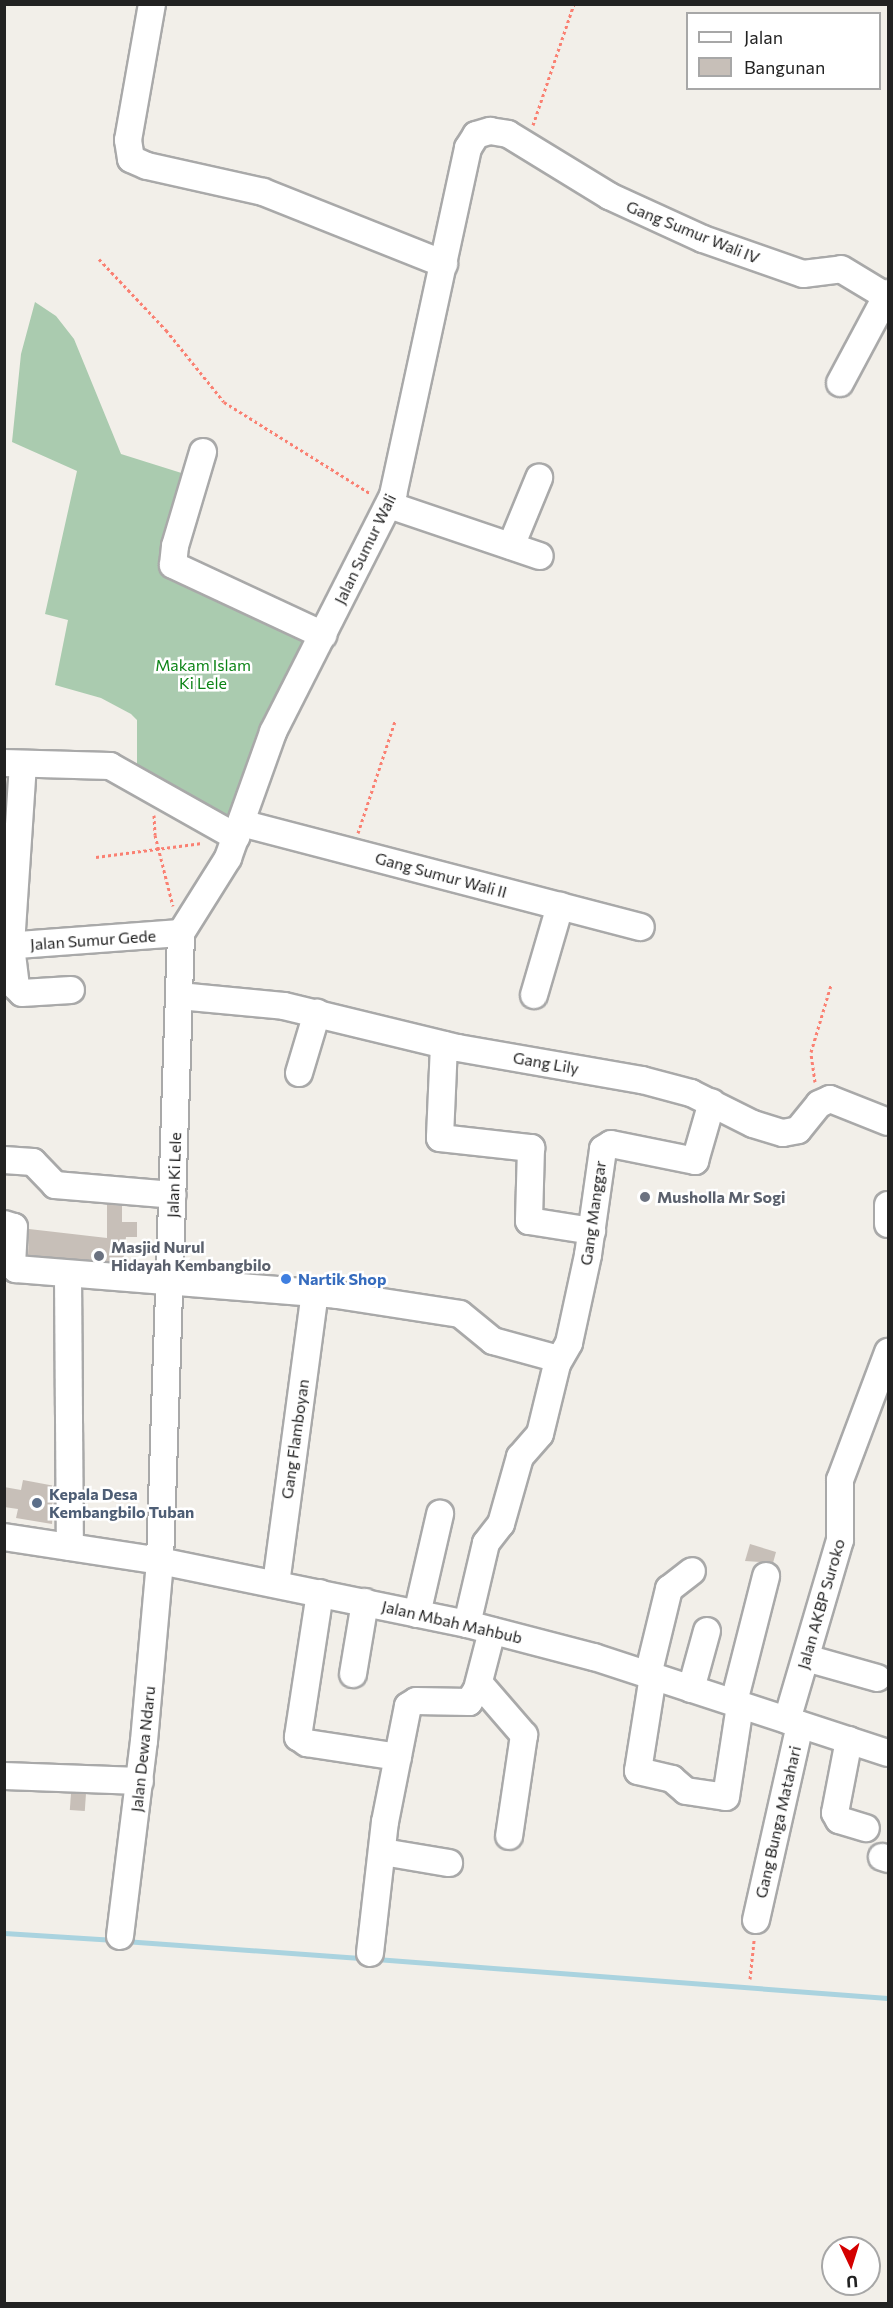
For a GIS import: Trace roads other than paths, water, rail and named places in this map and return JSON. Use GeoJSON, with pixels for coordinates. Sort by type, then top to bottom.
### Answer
{"type":"FeatureCollection","features":[{"type":"Feature","properties":{"kind":"street"},"geometry":{"type":"LineString","coordinates":[[152,4],[128,140],[131,159],[147,166],[263,192],[444,264]]}},
{"type":"Feature","properties":{"kind":"street","name":"Jalan Sumur Wali"},"geometry":{"type":"LineString","coordinates":[[181,933],[228,858],[273,732],[389,505],[471,140],[482,132],[508,134]]}},
{"type":"Feature","properties":{"kind":"street","name":"Gang Sumur Wali IV"},"geometry":{"type":"LineString","coordinates":[[508,134],[635,210],[797,272],[813,275],[841,269],[887,294]]}},
{"type":"Feature","properties":{"kind":"street"},"geometry":{"type":"LineString","coordinates":[[840,383],[875,324],[887,294]]}},
{"type":"Feature","properties":{"kind":"street"},"geometry":{"type":"LineString","coordinates":[[203,452],[175,546],[173,565],[323,635]]}},
{"type":"Feature","properties":{"kind":"street"},"geometry":{"type":"LineString","coordinates":[[511,546],[539,478]]}},
{"type":"Feature","properties":{"kind":"street"},"geometry":{"type":"LineString","coordinates":[[389,505],[540,556]]}},
{"type":"Feature","properties":{"kind":"street"},"geometry":{"type":"LineString","coordinates":[[14,764],[8,946],[18,991],[71,990]]}},
{"type":"Feature","properties":{"kind":"street","name":"Gang Sumur Wali II"},"geometry":{"type":"LineString","coordinates":[[14,764],[105,765],[239,830],[352,852],[641,927]]}},
{"type":"Feature","properties":{"kind":"street"},"geometry":{"type":"LineString","coordinates":[[534,995],[560,906]]}},
{"type":"Feature","properties":{"kind":"street","name":"Jalan Sumur Gede"},"geometry":{"type":"LineString","coordinates":[[8,946],[181,933]]}},
{"type":"Feature","properties":{"kind":"street","name":"Jalan Ki Lele"},"geometry":{"type":"LineString","coordinates":[[160,1561],[181,933]]}},
{"type":"Feature","properties":{"kind":"street","name":"Gang Lily"},"geometry":{"type":"LineString","coordinates":[[179,996],[317,1013],[444,1045],[642,1080],[712,1102],[753,1124],[789,1133],[801,1127],[823,1101],[840,1101],[888,1122]]}},
{"type":"Feature","properties":{"kind":"street"},"geometry":{"type":"LineString","coordinates":[[299,1073],[317,1013]]}},
{"type":"Feature","properties":{"kind":"street"},"geometry":{"type":"LineString","coordinates":[[444,1045],[440,1138],[531,1148],[529,1221],[592,1232]]}},
{"type":"Feature","properties":{"kind":"street","name":"Gang Manggar"},"geometry":{"type":"LineString","coordinates":[[466,1624],[485,1545],[501,1524],[520,1457],[540,1434],[559,1359],[568,1346],[592,1232],[605,1145],[695,1161],[712,1102]]}},
{"type":"Feature","properties":{"kind":"street"},"geometry":{"type":"LineString","coordinates":[[4,1160],[33,1162],[55,1185],[173,1195]]}},
{"type":"Feature","properties":{"kind":"street"},"geometry":{"type":"LineString","coordinates":[[888,1205],[888,1224]]}},
{"type":"Feature","properties":{"kind":"street"},"geometry":{"type":"LineString","coordinates":[[4,1224],[15,1228],[13,1267],[68,1275],[170,1280],[315,1293],[459,1314],[470,1318],[493,1341],[559,1359]]}},
{"type":"Feature","properties":{"kind":"street"},"geometry":{"type":"LineString","coordinates":[[68,1275],[70,1547]]}},
{"type":"Feature","properties":{"kind":"street","name":"Gang Flamboyan"},"geometry":{"type":"LineString","coordinates":[[276,1584],[315,1293]]}},
{"type":"Feature","properties":{"kind":"street","name":"Jalan AKBP Suroko"},"geometry":{"type":"LineString","coordinates":[[794,1722],[806,1658],[842,1532],[840,1480],[888,1352]]}},
{"type":"Feature","properties":{"kind":"street"},"geometry":{"type":"LineString","coordinates":[[417,1614],[440,1514]]}},
{"type":"Feature","properties":{"kind":"street","name":"Jalan Mbah Mahbub"},"geometry":{"type":"LineString","coordinates":[[4,1537],[160,1561],[466,1624],[650,1675],[888,1753]]}},
{"type":"Feature","properties":{"kind":"street","name":"Jalan Dewa Ndaru"},"geometry":{"type":"LineString","coordinates":[[120,1936],[140,1781],[160,1561]]}},
{"type":"Feature","properties":{"kind":"street"},"geometry":{"type":"LineString","coordinates":[[693,1571],[669,1589],[650,1675],[637,1767],[640,1773],[674,1779],[688,1791],[723,1799],[727,1793],[737,1703],[766,1576]]}},
{"type":"Feature","properties":{"kind":"street"},"geometry":{"type":"LineString","coordinates":[[320,1593],[298,1737],[304,1743],[398,1757]]}},
{"type":"Feature","properties":{"kind":"street"},"geometry":{"type":"LineString","coordinates":[[353,1674],[365,1602]]}},
{"type":"Feature","properties":{"kind":"street"},"geometry":{"type":"LineString","coordinates":[[370,1953],[398,1757],[410,1703],[464,1704],[474,1696],[492,1631]]}},
{"type":"Feature","properties":{"kind":"street"},"geometry":{"type":"LineString","coordinates":[[691,1689],[707,1631]]}},
{"type":"Feature","properties":{"kind":"street"},"geometry":{"type":"LineString","coordinates":[[806,1658],[877,1678]]}},
{"type":"Feature","properties":{"kind":"street"},"geometry":{"type":"LineString","coordinates":[[479,1683],[524,1735],[509,1836]]}},
{"type":"Feature","properties":{"kind":"street","name":"Gang Bunga Matahari"},"geometry":{"type":"LineString","coordinates":[[756,1920],[794,1722]]}},
{"type":"Feature","properties":{"kind":"street"},"geometry":{"type":"LineString","coordinates":[[849,1740],[835,1813],[839,1820],[866,1828]]}},
{"type":"Feature","properties":{"kind":"street"},"geometry":{"type":"LineString","coordinates":[[4,1776],[140,1781]]}},
{"type":"Feature","properties":{"kind":"street"},"geometry":{"type":"LineString","coordinates":[[383,1852],[449,1863]]}},
{"type":"Feature","properties":{"kind":"waterway"},"geometry":{"type":"LineString","coordinates":[[4,1933],[115,1940]]}},
{"type":"Feature","properties":{"kind":"waterway"},"geometry":{"type":"LineString","coordinates":[[124,1941],[363,1958]]}},
{"type":"Feature","properties":{"kind":"waterway"},"geometry":{"type":"LineString","coordinates":[[376,1959],[888,1998]]}},
{"type":"Feature","properties":{"kind":"place","name":"Musholla Mr Sogi"},"geometry":{"type":"Point","coordinates":[645,1197]}},
{"type":"Feature","properties":{"kind":"place","name":"Masjid Nurul Hidayah Kembangbilo"},"geometry":{"type":"Point","coordinates":[99,1256]}},
{"type":"Feature","properties":{"kind":"place","name":"Nartik Shop"},"geometry":{"type":"Point","coordinates":[286,1279]}},
{"type":"Feature","properties":{"kind":"place","name":"Kepala Desa Kembangbilo Tuban"},"geometry":{"type":"Point","coordinates":[37,1503]}},
{"type":"Feature","properties":{"kind":"park label","name":"Makam Islam Ki Lele"},"geometry":{"type":"Point","coordinates":[203,674]}}]}
